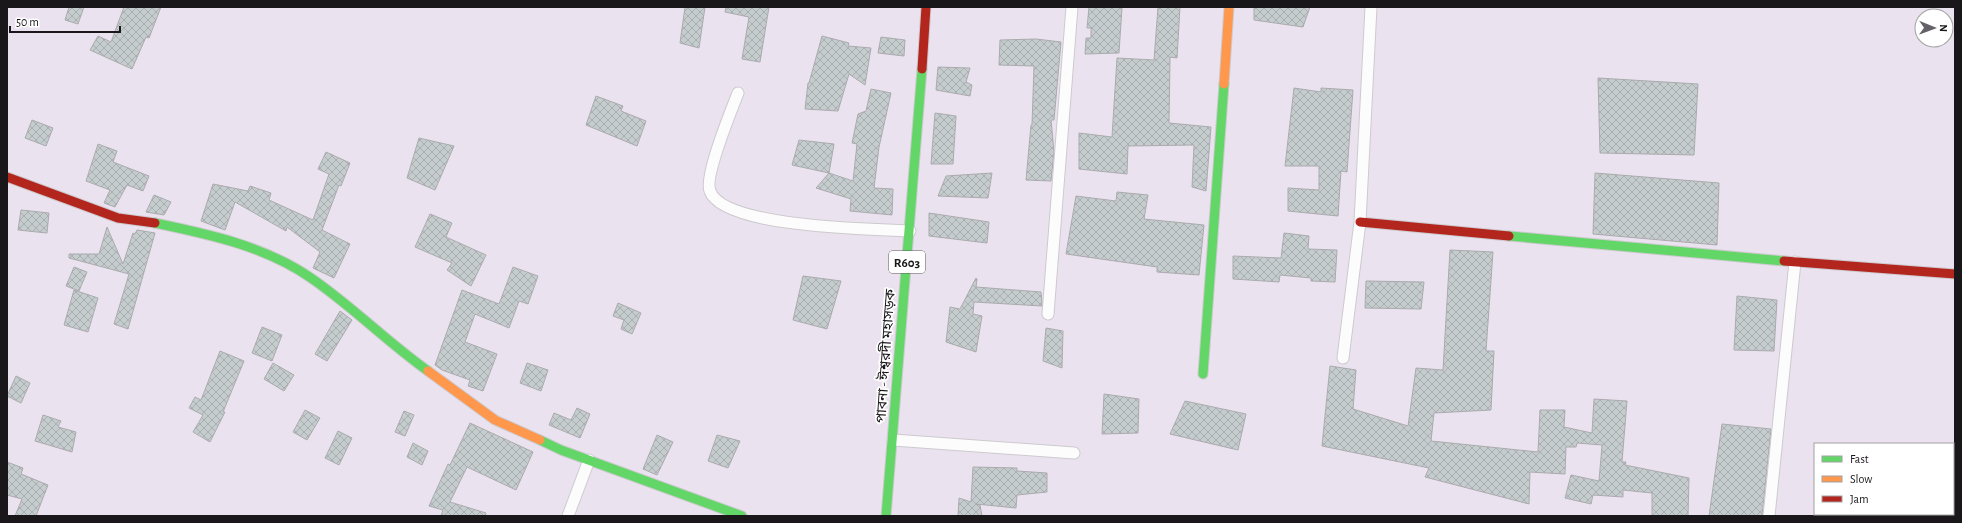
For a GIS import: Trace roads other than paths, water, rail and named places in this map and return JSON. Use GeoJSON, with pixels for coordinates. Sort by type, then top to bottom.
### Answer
{"type":"FeatureCollection","features":[{"type":"Feature","properties":{"kind":"street","name":"পাবনা - ঈশ্বরদী মহাসড়ক"},"geometry":{"type":"LineString","coordinates":[[886,516],[893,440],[899,333],[910,231],[926,7]]}},
{"type":"Feature","properties":{"kind":"street"},"geometry":{"type":"LineString","coordinates":[[1048,314],[1072,7]]}},
{"type":"Feature","properties":{"kind":"street"},"geometry":{"type":"LineString","coordinates":[[1203,374],[1229,7]]}},
{"type":"Feature","properties":{"kind":"street"},"geometry":{"type":"LineString","coordinates":[[1343,358],[1360,222],[1371,7]]}},
{"type":"Feature","properties":{"kind":"street"},"geometry":{"type":"LineString","coordinates":[[738,93],[710,174],[710,191],[714,199],[748,215],[778,222],[910,231]]}},
{"type":"Feature","properties":{"kind":"street"},"geometry":{"type":"LineString","coordinates":[[7,177],[118,218],[194,231],[262,251],[310,277],[356,311],[414,361],[495,420],[561,450],[742,516]]}},
{"type":"Feature","properties":{"kind":"street"},"geometry":{"type":"LineString","coordinates":[[1360,222],[1796,262],[1955,274]]}},
{"type":"Feature","properties":{"kind":"street"},"geometry":{"type":"LineString","coordinates":[[1769,516],[1796,262]]}},
{"type":"Feature","properties":{"kind":"street"},"geometry":{"type":"LineString","coordinates":[[893,440],[1074,452]]}},
{"type":"Feature","properties":{"kind":"street"},"geometry":{"type":"LineString","coordinates":[[568,516],[589,460]]}}]}
